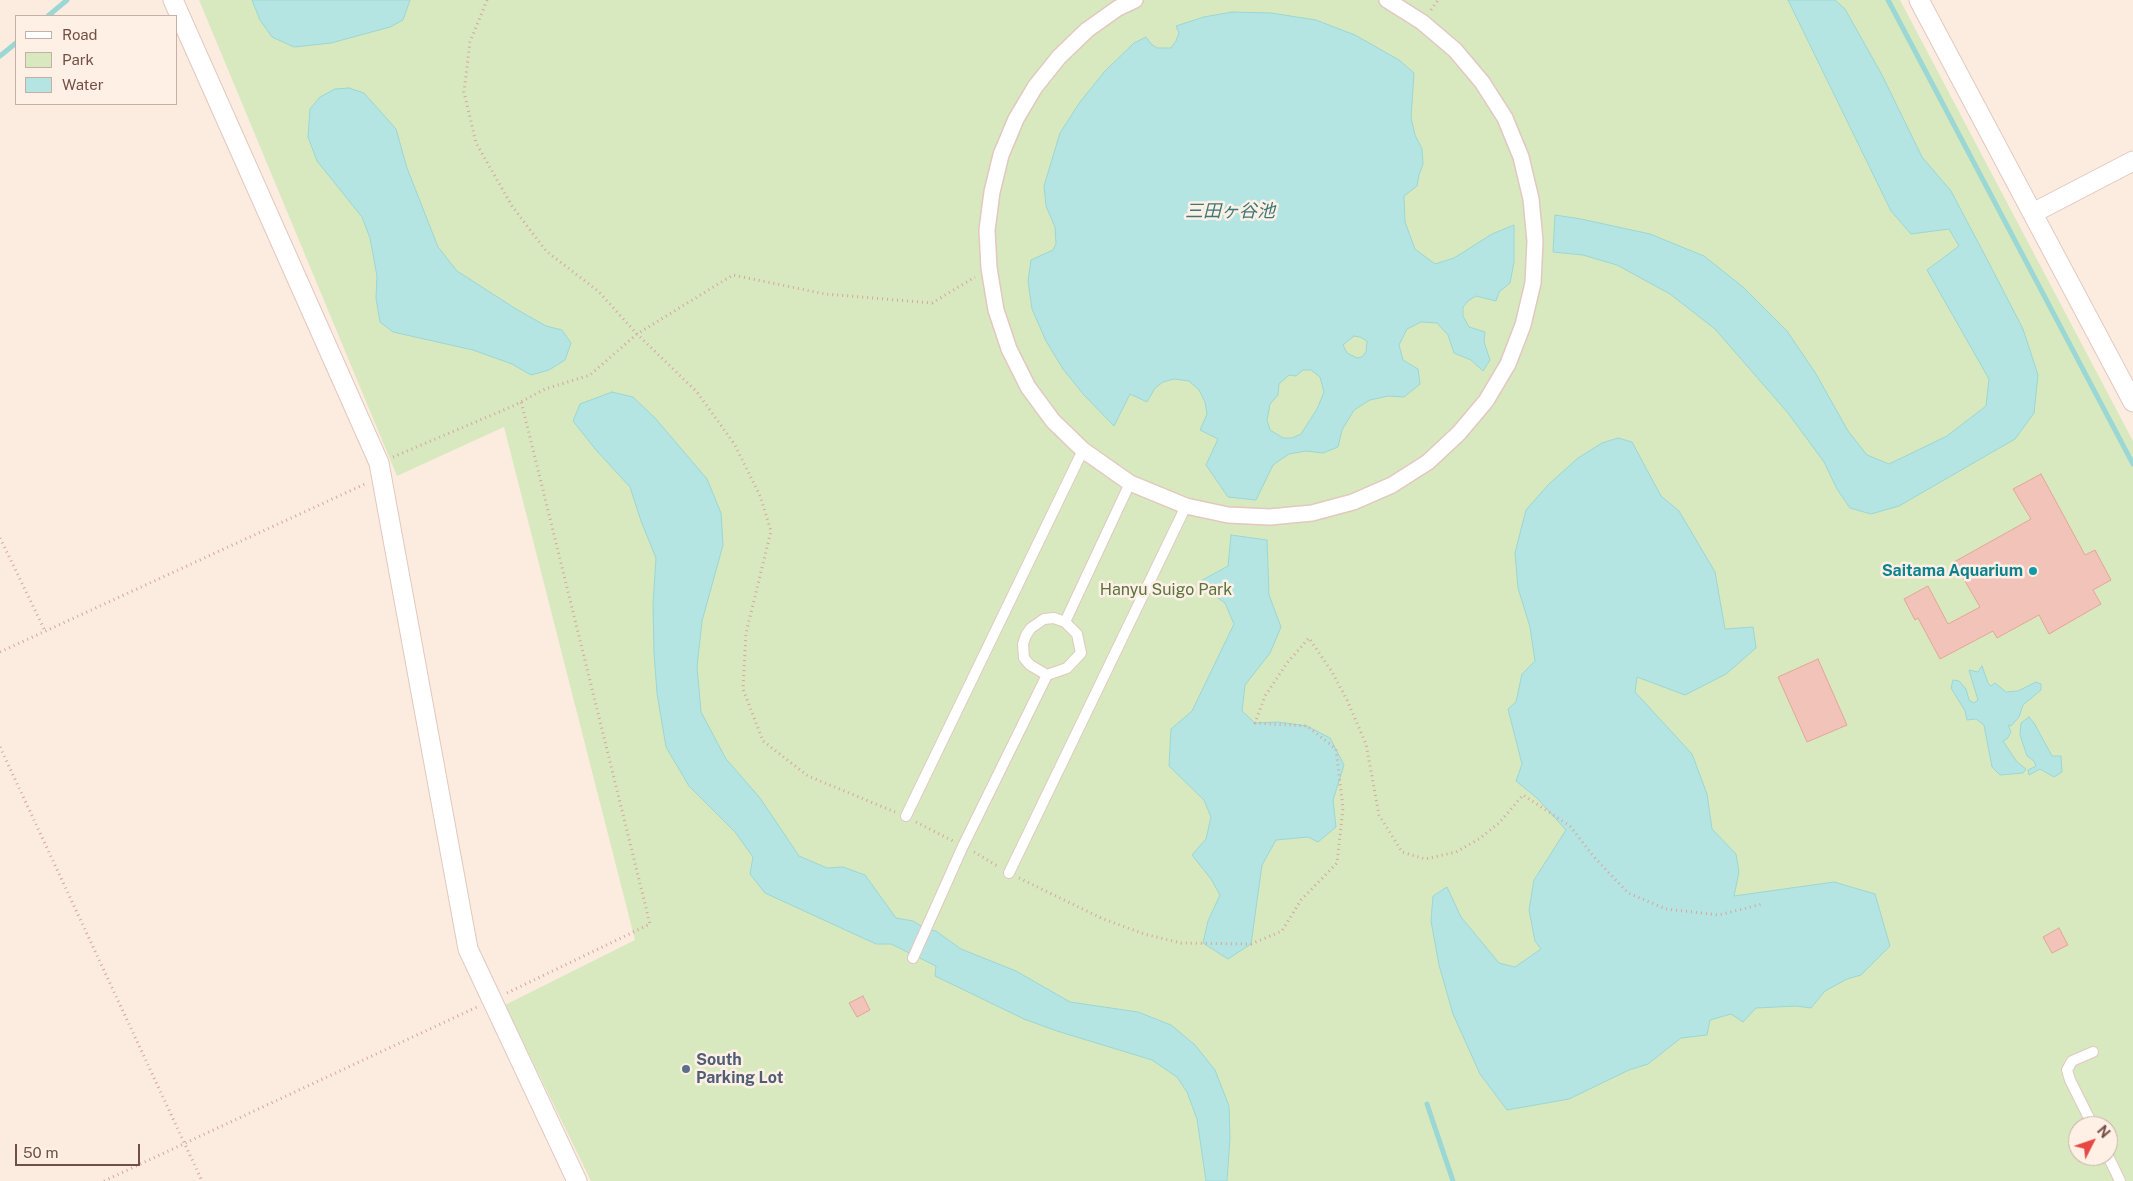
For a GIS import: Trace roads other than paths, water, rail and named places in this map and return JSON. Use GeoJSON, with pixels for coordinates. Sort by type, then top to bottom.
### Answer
{"type":"FeatureCollection","features":[{"type":"Feature","properties":{"kind":"street"},"geometry":{"type":"LineString","coordinates":[[173,0],[380,470],[468,949],[577,1181]]}},
{"type":"Feature","properties":{"kind":"street"},"geometry":{"type":"LineString","coordinates":[[1134,0],[1118,8],[1087,30],[1059,57],[1036,87],[1016,120],[1001,155],[992,192],[988,230],[988,268],[996,310],[1009,349],[1028,387],[1053,420],[1083,450],[1130,483],[1186,506],[1228,515],[1270,517],[1304,514],[1353,502],[1392,485],[1428,462],[1459,433],[1486,401],[1508,364],[1523,325],[1533,283],[1535,241],[1531,198],[1521,157],[1505,118],[1482,82],[1455,50],[1422,22],[1386,0]]}},
{"type":"Feature","properties":{"kind":"street"},"geometry":{"type":"LineString","coordinates":[[1919,0],[2133,402]]}},
{"type":"Feature","properties":{"kind":"street"},"geometry":{"type":"LineString","coordinates":[[2033,213],[2133,160]]}},
{"type":"Feature","properties":{"kind":"lane"},"geometry":{"type":"LineString","coordinates":[[906,816],[1083,450]]}},
{"type":"Feature","properties":{"kind":"lane"},"geometry":{"type":"LineString","coordinates":[[1065,622],[1130,483]]}},
{"type":"Feature","properties":{"kind":"lane"},"geometry":{"type":"LineString","coordinates":[[1009,873],[1186,506]]}},
{"type":"Feature","properties":{"kind":"lane"},"geometry":{"type":"LineString","coordinates":[[912,958],[963,846],[1047,675],[1067,668],[1081,653],[1077,634],[1072,626],[1054,618],[1044,619],[1031,628],[1023,644],[1024,658],[1030,665],[1047,675]]}},
{"type":"Feature","properties":{"kind":"lane"},"geometry":{"type":"LineString","coordinates":[[2087,1116],[2067,1070],[2072,1061],[2093,1052]]}},
{"type":"Feature","properties":{"kind":"lane"},"geometry":{"type":"LineString","coordinates":[[2113,1166],[2120,1181]]}},
{"type":"Feature","properties":{"kind":"water"},"geometry":{"type":"Polygon","coordinates":[[[252,0],[410,0],[403,20],[390,27],[331,43],[294,47],[272,37],[260,20],[252,0]]]}},
{"type":"Feature","properties":{"kind":"water"},"geometry":{"type":"Polygon","coordinates":[[[1788,0],[1835,0],[1845,9],[1882,75],[1922,157],[1951,191],[2023,329],[2038,375],[2034,413],[2015,439],[1899,506],[1871,514],[1850,508],[1837,489],[1824,462],[1788,413],[1715,329],[1670,294],[1617,265],[1583,255],[1553,252],[1555,215],[1650,234],[1704,256],[1743,287],[1787,331],[1816,374],[1848,431],[1867,455],[1889,464],[1947,436],[1986,406],[1989,379],[1927,270],[1959,246],[1949,229],[1911,234],[1891,211],[1788,0]]]}},
{"type":"Feature","properties":{"kind":"water","name":"三田ヶ谷池"},"geometry":{"type":"Polygon","coordinates":[[[1232,12],[1271,13],[1316,20],[1355,35],[1399,60],[1414,73],[1411,118],[1415,135],[1422,149],[1423,164],[1417,186],[1404,196],[1405,222],[1415,249],[1435,264],[1454,258],[1492,234],[1514,225],[1514,262],[1510,283],[1499,292],[1496,301],[1476,296],[1463,307],[1463,316],[1469,327],[1485,332],[1484,342],[1490,360],[1483,371],[1471,360],[1454,353],[1448,335],[1437,323],[1421,322],[1407,329],[1399,345],[1403,360],[1418,369],[1420,384],[1404,397],[1388,396],[1370,400],[1354,410],[1342,430],[1338,447],[1323,453],[1306,451],[1289,454],[1273,465],[1256,500],[1228,497],[1206,465],[1218,439],[1200,430],[1207,414],[1205,402],[1199,390],[1189,381],[1174,379],[1163,382],[1155,388],[1147,402],[1130,394],[1114,426],[1084,395],[1063,369],[1046,341],[1032,309],[1028,281],[1031,260],[1053,250],[1056,244],[1055,227],[1046,206],[1044,186],[1060,133],[1080,102],[1105,71],[1134,43],[1146,37],[1157,48],[1171,48],[1179,33],[1176,26],[1204,17],[1232,12]],[[1354,336],[1343,345],[1347,353],[1357,358],[1362,357],[1366,352],[1367,341],[1354,336]],[[1303,370],[1296,376],[1289,375],[1279,384],[1278,395],[1270,404],[1267,420],[1270,430],[1283,438],[1292,438],[1301,434],[1317,409],[1324,392],[1320,377],[1311,370],[1303,370]]]}},
{"type":"Feature","properties":{"kind":"water"},"geometry":{"type":"Polygon","coordinates":[[[349,88],[364,93],[396,129],[407,168],[438,247],[457,271],[546,326],[562,330],[571,343],[565,360],[549,370],[531,375],[512,364],[473,350],[393,332],[380,322],[376,298],[377,276],[370,238],[362,217],[317,161],[308,137],[310,109],[320,97],[335,89],[349,88]]]}},
{"type":"Feature","properties":{"kind":"water"},"geometry":{"type":"Polygon","coordinates":[[[612,392],[633,397],[655,418],[707,479],[721,513],[723,545],[702,621],[697,667],[701,712],[726,759],[760,798],[799,856],[827,868],[843,867],[865,875],[896,918],[913,921],[926,929],[936,931],[961,949],[1016,971],[1070,1002],[1138,1012],[1171,1025],[1195,1045],[1215,1070],[1229,1106],[1230,1138],[1227,1181],[1206,1181],[1197,1119],[1187,1092],[1177,1077],[1152,1060],[1024,1019],[935,976],[936,966],[891,944],[876,944],[765,893],[750,874],[753,857],[735,832],[689,786],[666,747],[657,693],[654,653],[653,604],[656,558],[630,487],[596,450],[573,421],[580,404],[612,392]]]}},
{"type":"Feature","properties":{"kind":"water"},"geometry":{"type":"Polygon","coordinates":[[[1618,438],[1632,442],[1661,496],[1679,511],[1715,572],[1725,629],[1753,627],[1756,648],[1726,674],[1685,695],[1637,677],[1635,692],[1692,754],[1707,794],[1712,829],[1736,854],[1739,872],[1734,896],[1834,882],[1875,894],[1890,946],[1861,975],[1847,979],[1825,991],[1811,1008],[1796,1006],[1756,1008],[1743,1022],[1731,1014],[1710,1020],[1707,1035],[1681,1038],[1648,1064],[1629,1070],[1569,1099],[1507,1110],[1480,1074],[1453,1014],[1439,965],[1431,921],[1433,896],[1447,887],[1461,917],[1499,963],[1515,967],[1541,949],[1535,941],[1529,910],[1534,880],[1566,830],[1537,798],[1516,781],[1522,764],[1508,709],[1516,702],[1522,674],[1535,661],[1530,627],[1518,588],[1515,553],[1526,510],[1549,484],[1578,458],[1602,443],[1618,438]]]}},
{"type":"Feature","properties":{"kind":"water"},"geometry":{"type":"Polygon","coordinates":[[[1231,535],[1267,540],[1269,595],[1281,627],[1270,653],[1245,685],[1242,711],[1255,723],[1278,722],[1307,726],[1330,738],[1344,765],[1333,800],[1336,827],[1318,842],[1308,837],[1276,840],[1262,865],[1251,944],[1228,959],[1203,943],[1208,921],[1220,895],[1211,879],[1192,855],[1206,839],[1211,817],[1204,800],[1169,766],[1171,729],[1192,711],[1234,624],[1225,603],[1197,583],[1228,566],[1231,535]]]}},
{"type":"Feature","properties":{"kind":"water"},"geometry":{"type":"Polygon","coordinates":[[[1982,666],[1988,683],[1991,686],[1995,683],[2006,692],[2018,691],[2036,682],[2041,684],[2041,690],[2023,705],[2019,717],[2011,726],[2008,725],[2011,732],[2007,739],[2003,741],[2017,762],[2026,769],[2023,773],[2000,775],[1992,767],[1984,725],[1976,719],[1967,720],[1965,711],[1951,688],[1953,680],[1959,681],[1966,689],[1969,700],[1974,703],[1978,700],[1969,670],[1978,672],[1982,666]]]}},
{"type":"Feature","properties":{"kind":"water"},"geometry":{"type":"Polygon","coordinates":[[[2029,717],[2052,756],[2061,756],[2062,772],[2054,777],[2040,769],[2029,775],[2028,770],[2036,766],[2034,761],[2027,756],[2020,735],[2021,723],[2029,717]]]}},
{"type":"Feature","properties":{"kind":"waterway"},"geometry":{"type":"LineString","coordinates":[[49,15],[67,0]]}},
{"type":"Feature","properties":{"kind":"waterway"},"geometry":{"type":"LineString","coordinates":[[1888,0],[2133,464]]}},
{"type":"Feature","properties":{"kind":"waterway"},"geometry":{"type":"LineString","coordinates":[[0,56],[15,44]]}},
{"type":"Feature","properties":{"kind":"waterway"},"geometry":{"type":"LineString","coordinates":[[1427,1104],[1453,1181]]}},
{"type":"Feature","properties":{"kind":"place","name":"Saitama Aquarium"},"geometry":{"type":"Point","coordinates":[2033,571]}},
{"type":"Feature","properties":{"kind":"place","name":"South Parking Lot"},"geometry":{"type":"Point","coordinates":[686,1069]}},
{"type":"Feature","properties":{"kind":"park label","name":"Hanyu Suigo Park"},"geometry":{"type":"Point","coordinates":[1166,590]}}]}
